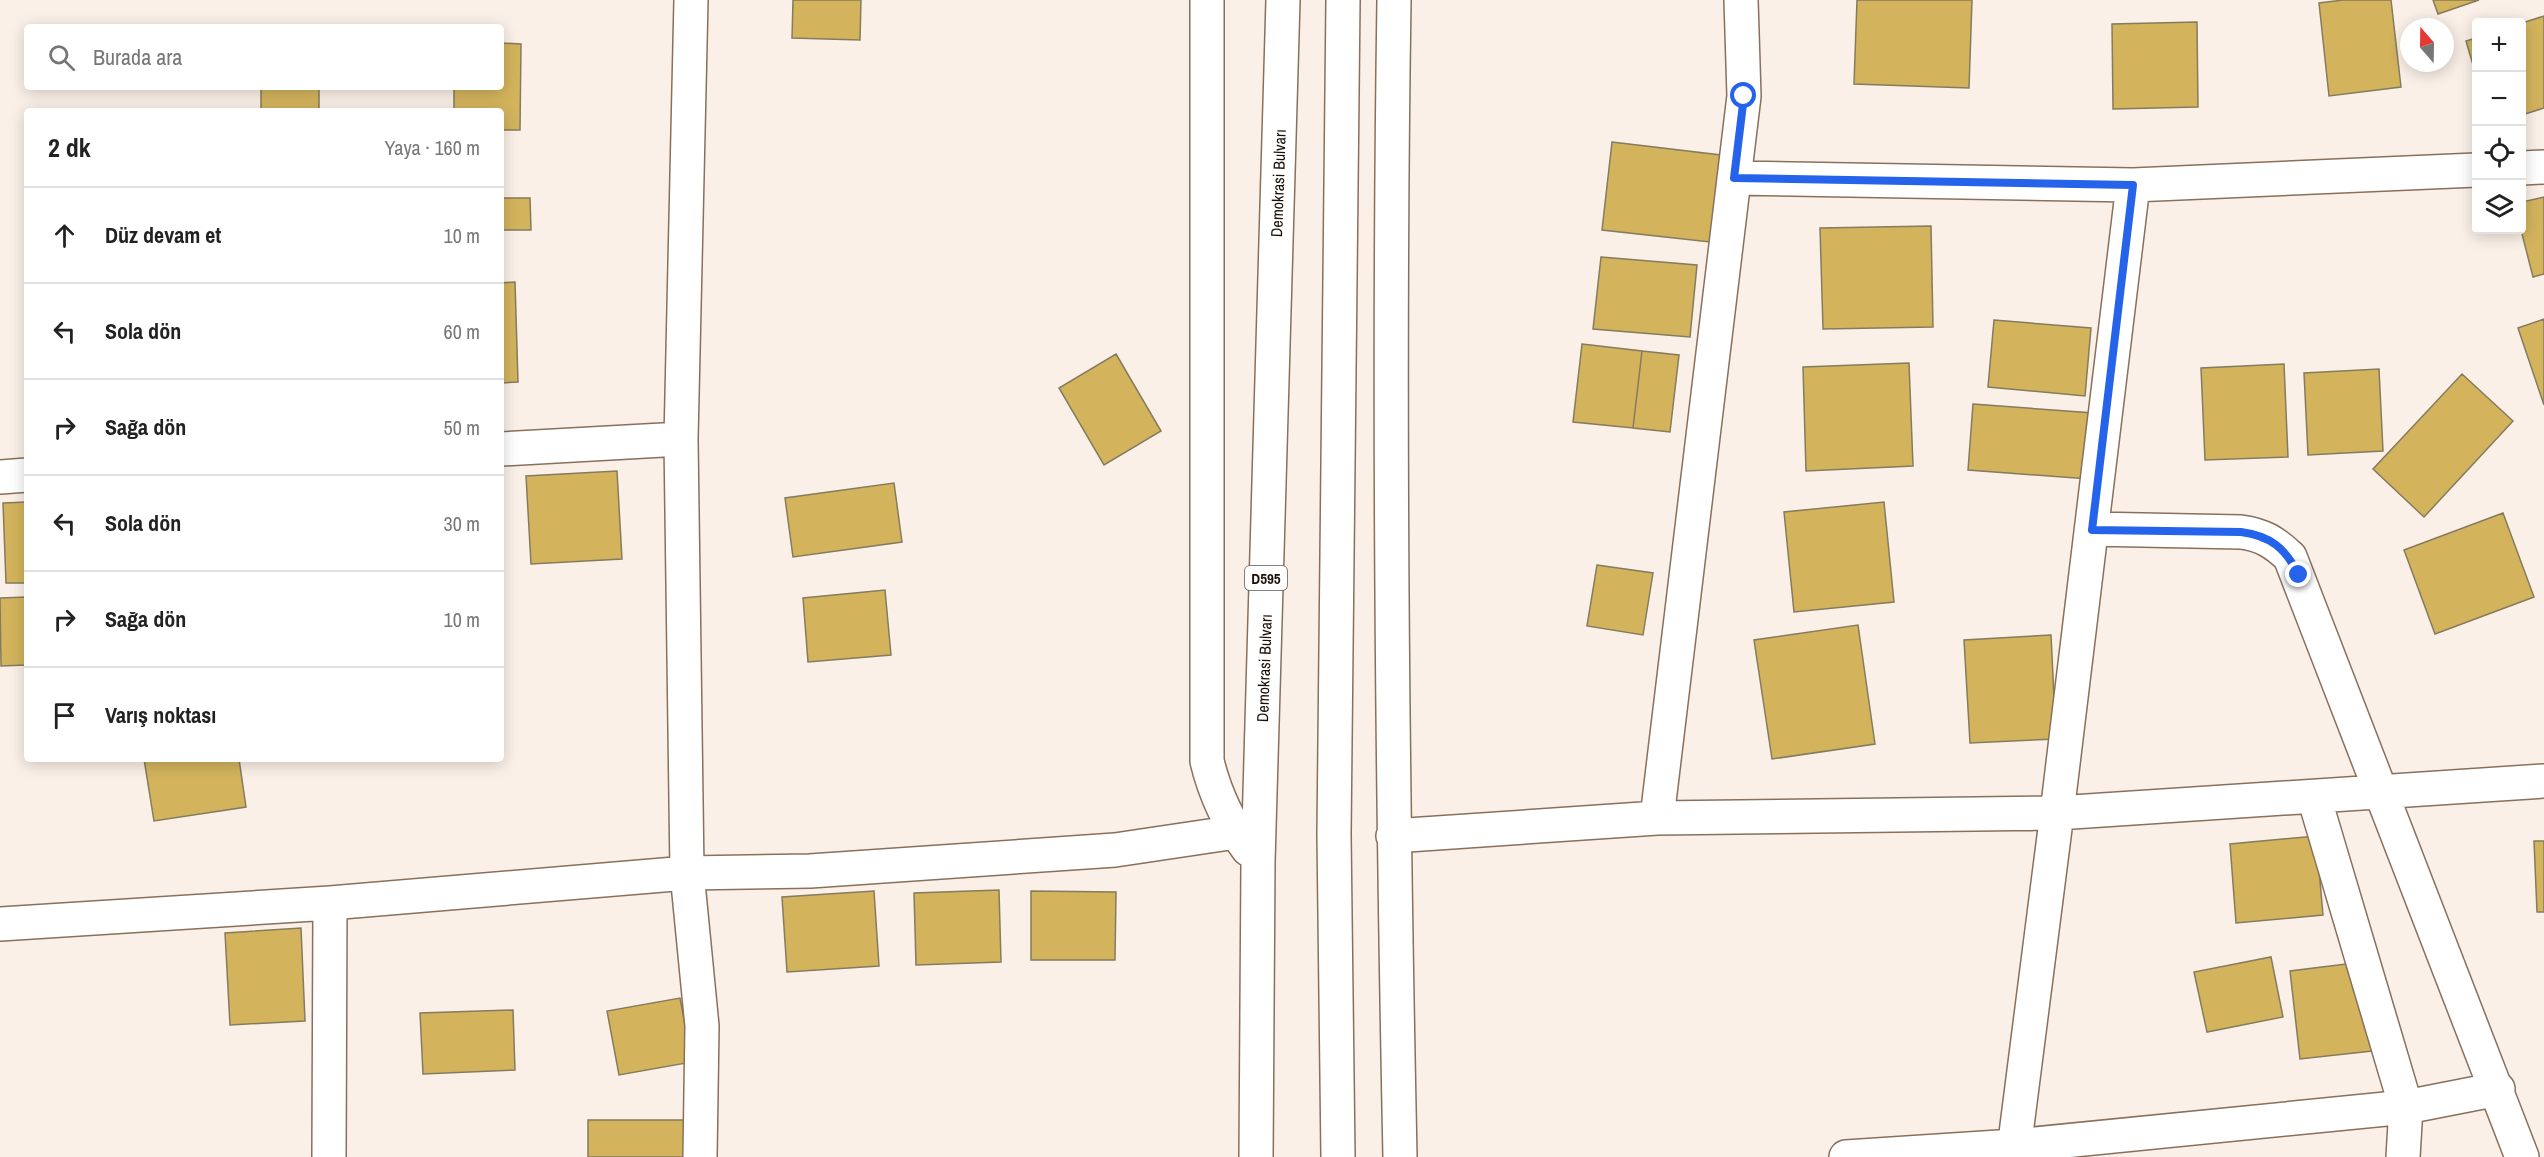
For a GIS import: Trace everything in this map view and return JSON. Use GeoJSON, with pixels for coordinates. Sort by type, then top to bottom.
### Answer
{"type":"FeatureCollection","features":[{"type":"Feature","properties":{"kind":"main road"},"geometry":{"type":"LineString","coordinates":[[691,0],[681,439],[687,873],[702,1026],[700,1157]]}},
{"type":"Feature","properties":{"kind":"main road"},"geometry":{"type":"LineString","coordinates":[[1207,0],[1207,761],[1218,800],[1236,832],[1258,862]]}},
{"type":"Feature","properties":{"kind":"main road","name":"Demokrasi Bulvarı"},"geometry":{"type":"LineString","coordinates":[[1256,1157],[1258,862],[1283,0]]}},
{"type":"Feature","properties":{"kind":"main road"},"geometry":{"type":"LineString","coordinates":[[1338,1157],[1334,834],[1343,0]]}},
{"type":"Feature","properties":{"kind":"main road"},"geometry":{"type":"LineString","coordinates":[[1394,0],[1391,207],[1394,836],[1400,1157]]}},
{"type":"Feature","properties":{"kind":"main road"},"geometry":{"type":"LineString","coordinates":[[1657,818],[1744,96],[1741,0]]}},
{"type":"Feature","properties":{"kind":"main road"},"geometry":{"type":"LineString","coordinates":[[2526,168],[2544,167]]}},
{"type":"Feature","properties":{"kind":"main road"},"geometry":{"type":"LineString","coordinates":[[1734,178],[2133,185],[2472,170]]}},
{"type":"Feature","properties":{"kind":"main road"},"geometry":{"type":"LineString","coordinates":[[2013,1152],[2057,813],[2133,185]]}},
{"type":"Feature","properties":{"kind":"main road"},"geometry":{"type":"LineString","coordinates":[[504,449],[681,439]]}},
{"type":"Feature","properties":{"kind":"main road"},"geometry":{"type":"LineString","coordinates":[[0,477],[24,476]]}},
{"type":"Feature","properties":{"kind":"main road"},"geometry":{"type":"LineString","coordinates":[[2092,530],[2241,532],[2261,535],[2275,542],[2290,557],[2299,575],[2498,1089],[2522,1157]]}},
{"type":"Feature","properties":{"kind":"main road"},"geometry":{"type":"LineString","coordinates":[[1394,836],[1657,818],[2057,813],[2544,781]]}},
{"type":"Feature","properties":{"kind":"main road"},"geometry":{"type":"LineString","coordinates":[[2314,797],[2406,1107],[2403,1157]]}},
{"type":"Feature","properties":{"kind":"main road"},"geometry":{"type":"LineString","coordinates":[[0,924],[330,903],[687,873],[810,871],[1114,850],[1236,832]]}},
{"type":"Feature","properties":{"kind":"main road"},"geometry":{"type":"LineString","coordinates":[[328,1157],[330,903]]}},
{"type":"Feature","properties":{"kind":"main road"},"geometry":{"type":"LineString","coordinates":[[1846,1157],[2013,1152],[2406,1107],[2498,1089]]}},
{"type":"Feature","properties":{"kind":"building"},"geometry":{"type":"Polygon","coordinates":[[[793,0],[861,0],[860,40],[792,38],[793,0]]]}},
{"type":"Feature","properties":{"kind":"building"},"geometry":{"type":"Polygon","coordinates":[[[1857,0],[1972,0],[1969,88],[1854,84],[1857,0]]]}},
{"type":"Feature","properties":{"kind":"building"},"geometry":{"type":"Polygon","coordinates":[[[2343,0],[2391,0],[2401,87],[2329,96],[2319,3],[2343,0]]]}},
{"type":"Feature","properties":{"kind":"building"},"geometry":{"type":"Polygon","coordinates":[[[2433,0],[2479,0],[2438,14],[2433,0]]]}},
{"type":"Feature","properties":{"kind":"building"},"geometry":{"type":"Polygon","coordinates":[[[2544,16],[2544,108],[2526,114],[2526,72],[2526,22],[2544,16]]]}},
{"type":"Feature","properties":{"kind":"building"},"geometry":{"type":"Polygon","coordinates":[[[2197,22],[2198,107],[2113,109],[2112,24],[2197,22]]]}},
{"type":"Feature","properties":{"kind":"building"},"geometry":{"type":"Polygon","coordinates":[[[2472,39],[2472,61],[2466,41],[2472,39]]]}},
{"type":"Feature","properties":{"kind":"building"},"geometry":{"type":"Polygon","coordinates":[[[504,43],[521,44],[520,130],[504,130],[504,108],[454,108],[454,90],[504,90],[504,43]]]}},
{"type":"Feature","properties":{"kind":"building"},"geometry":{"type":"Polygon","coordinates":[[[261,90],[319,90],[319,108],[261,108],[261,90]]]}},
{"type":"Feature","properties":{"kind":"building"},"geometry":{"type":"Polygon","coordinates":[[[1612,142],[1721,155],[1710,242],[1602,230],[1612,142]]]}},
{"type":"Feature","properties":{"kind":"building"},"geometry":{"type":"Polygon","coordinates":[[[2544,197],[2544,274],[2533,277],[2522,234],[2526,234],[2526,201],[2544,197]]]}},
{"type":"Feature","properties":{"kind":"building"},"geometry":{"type":"Polygon","coordinates":[[[504,198],[530,198],[531,230],[504,230],[504,198]]]}},
{"type":"Feature","properties":{"kind":"building"},"geometry":{"type":"Polygon","coordinates":[[[1931,226],[1933,327],[1823,329],[1820,228],[1931,226]]]}},
{"type":"Feature","properties":{"kind":"building"},"geometry":{"type":"Polygon","coordinates":[[[1601,257],[1697,265],[1690,337],[1593,329],[1601,257]]]}},
{"type":"Feature","properties":{"kind":"building"},"geometry":{"type":"Polygon","coordinates":[[[515,282],[518,382],[504,383],[504,283],[515,282]]]}},
{"type":"Feature","properties":{"kind":"building"},"geometry":{"type":"Polygon","coordinates":[[[2544,319],[2544,405],[2518,328],[2544,319]]]}},
{"type":"Feature","properties":{"kind":"building"},"geometry":{"type":"Polygon","coordinates":[[[1994,320],[2091,328],[2085,396],[1988,387],[1994,320]]]}},
{"type":"Feature","properties":{"kind":"building"},"geometry":{"type":"Polygon","coordinates":[[[1582,344],[1642,351],[1633,428],[1573,422],[1582,344]]]}},
{"type":"Feature","properties":{"kind":"building"},"geometry":{"type":"Polygon","coordinates":[[[1642,351],[1679,355],[1670,432],[1633,428],[1642,351]]]}},
{"type":"Feature","properties":{"kind":"building"},"geometry":{"type":"Polygon","coordinates":[[[1116,354],[1161,431],[1104,465],[1059,388],[1116,354]]]}},
{"type":"Feature","properties":{"kind":"building"},"geometry":{"type":"Polygon","coordinates":[[[1909,363],[1913,466],[1806,471],[1803,367],[1909,363]]]}},
{"type":"Feature","properties":{"kind":"building"},"geometry":{"type":"Polygon","coordinates":[[[2284,364],[2288,457],[2205,460],[2201,368],[2284,364]]]}},
{"type":"Feature","properties":{"kind":"building"},"geometry":{"type":"Polygon","coordinates":[[[2379,369],[2383,451],[2308,455],[2304,373],[2379,369]]]}},
{"type":"Feature","properties":{"kind":"building"},"geometry":{"type":"Polygon","coordinates":[[[2462,374],[2513,421],[2424,517],[2373,469],[2462,374]]]}},
{"type":"Feature","properties":{"kind":"building"},"geometry":{"type":"Polygon","coordinates":[[[1973,404],[2094,413],[2089,479],[1968,470],[1973,404]]]}},
{"type":"Feature","properties":{"kind":"building"},"geometry":{"type":"Polygon","coordinates":[[[617,471],[622,559],[531,564],[526,476],[617,471]]]}},
{"type":"Feature","properties":{"kind":"building"},"geometry":{"type":"Polygon","coordinates":[[[894,483],[902,542],[793,557],[785,498],[894,483]]]}},
{"type":"Feature","properties":{"kind":"building"},"geometry":{"type":"Polygon","coordinates":[[[24,502],[24,583],[6,583],[3,503],[24,502]]]}},
{"type":"Feature","properties":{"kind":"building"},"geometry":{"type":"Polygon","coordinates":[[[1884,502],[1894,602],[1794,612],[1784,512],[1884,502]]]}},
{"type":"Feature","properties":{"kind":"building"},"geometry":{"type":"Polygon","coordinates":[[[2503,513],[2534,597],[2435,634],[2404,550],[2503,513]]]}},
{"type":"Feature","properties":{"kind":"building"},"geometry":{"type":"Polygon","coordinates":[[[1597,565],[1653,573],[1643,635],[1587,626],[1597,565]]]}},
{"type":"Feature","properties":{"kind":"building"},"geometry":{"type":"Polygon","coordinates":[[[885,590],[891,655],[808,662],[803,598],[885,590]]]}},
{"type":"Feature","properties":{"kind":"building"},"geometry":{"type":"Polygon","coordinates":[[[24,597],[24,665],[1,666],[0,598],[24,597]]]}},
{"type":"Feature","properties":{"kind":"building"},"geometry":{"type":"Polygon","coordinates":[[[1858,625],[1875,744],[1772,759],[1754,640],[1858,625]]]}},
{"type":"Feature","properties":{"kind":"building"},"geometry":{"type":"Polygon","coordinates":[[[2051,635],[2056,739],[1970,743],[1964,640],[2051,635]]]}},
{"type":"Feature","properties":{"kind":"building"},"geometry":{"type":"Polygon","coordinates":[[[144,762],[239,762],[246,807],[154,821],[144,762]]]}},
{"type":"Feature","properties":{"kind":"building"},"geometry":{"type":"Polygon","coordinates":[[[2316,836],[2323,915],[2236,923],[2230,844],[2316,836]]]}},
{"type":"Feature","properties":{"kind":"building"},"geometry":{"type":"Polygon","coordinates":[[[2534,841],[2544,841],[2544,912],[2537,912],[2534,841]]]}},
{"type":"Feature","properties":{"kind":"building"},"geometry":{"type":"Polygon","coordinates":[[[999,890],[1001,962],[916,965],[914,893],[999,890]]]}},
{"type":"Feature","properties":{"kind":"building"},"geometry":{"type":"Polygon","coordinates":[[[874,891],[879,966],[787,972],[782,897],[874,891]]]}},
{"type":"Feature","properties":{"kind":"building"},"geometry":{"type":"Polygon","coordinates":[[[1031,891],[1116,892],[1115,960],[1031,960],[1031,891]]]}},
{"type":"Feature","properties":{"kind":"building"},"geometry":{"type":"Polygon","coordinates":[[[301,928],[305,1021],[230,1025],[225,933],[301,928]]]}},
{"type":"Feature","properties":{"kind":"building"},"geometry":{"type":"Polygon","coordinates":[[[2271,957],[2283,1017],[2207,1032],[2194,972],[2271,957]]]}},
{"type":"Feature","properties":{"kind":"building"},"geometry":{"type":"Polygon","coordinates":[[[2362,962],[2372,1051],[2300,1059],[2290,971],[2362,962]]]}},
{"type":"Feature","properties":{"kind":"building"},"geometry":{"type":"Polygon","coordinates":[[[680,998],[692,1062],[619,1075],[607,1011],[680,998]]]}},
{"type":"Feature","properties":{"kind":"building"},"geometry":{"type":"Polygon","coordinates":[[[513,1010],[515,1070],[423,1074],[420,1013],[513,1010]]]}},
{"type":"Feature","properties":{"kind":"building"},"geometry":{"type":"Polygon","coordinates":[[[588,1120],[686,1120],[686,1157],[588,1157],[588,1120]]]}},
{"type":"Feature","properties":{"kind":"route"},"geometry":{"type":"LineString","coordinates":[[1744,96],[1734,178],[2133,185],[2092,530],[2241,532],[2261,535],[2275,542],[2290,557],[2299,575]]}}]}
